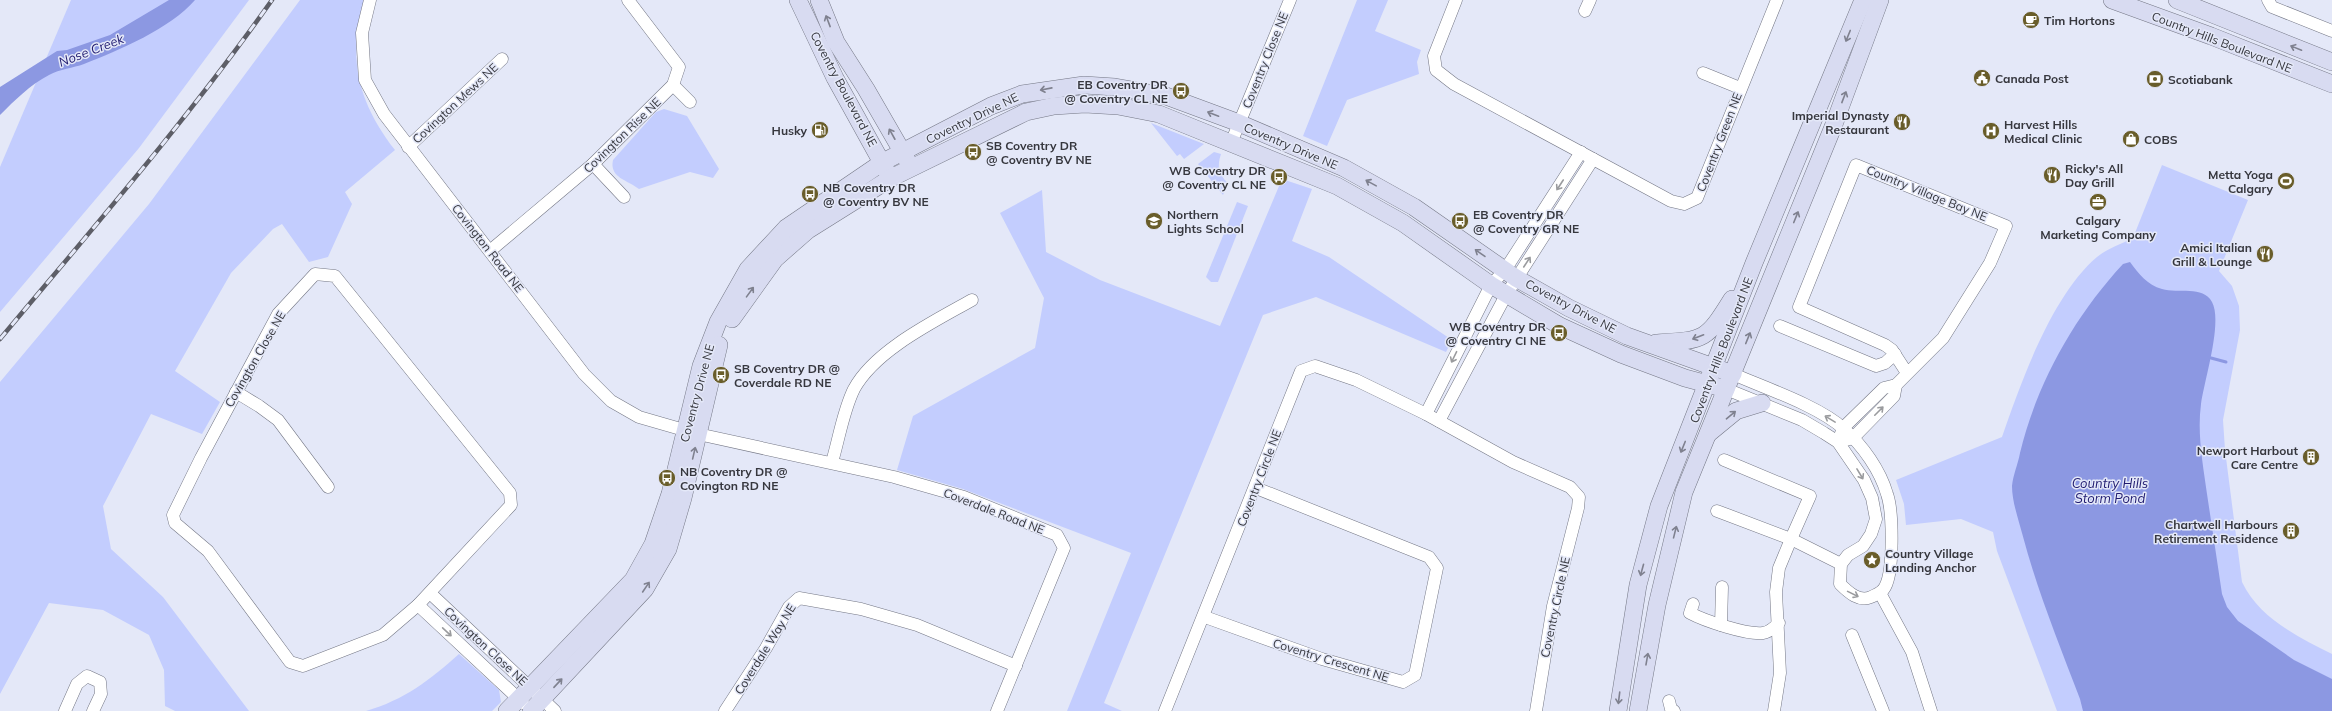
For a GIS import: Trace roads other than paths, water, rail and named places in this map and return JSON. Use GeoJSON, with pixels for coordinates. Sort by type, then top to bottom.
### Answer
{"type":"FeatureCollection","features":[{"type":"Feature","properties":{"kind":"street","name":"Covington Road NE"},"geometry":{"type":"LineString","coordinates":[[370,0],[362,33],[365,80],[384,114],[408,147],[491,250],[584,374],[610,401],[639,417],[692,432]]}},
{"type":"Feature","properties":{"kind":"street","name":"Covington Rise NE"},"geometry":{"type":"LineString","coordinates":[[491,250],[593,164],[673,85],[679,67],[628,0]]}},
{"type":"Feature","properties":{"kind":"street","name":"Coventry Boulevard NE"},"geometry":{"type":"LineString","coordinates":[[798,0],[835,78],[891,178]]}},
{"type":"Feature","properties":{"kind":"street","name":"Coventry Boulevard NE"},"geometry":{"type":"LineString","coordinates":[[819,0],[836,42],[852,66],[911,168]]}},
{"type":"Feature","properties":{"kind":"street","name":"Coventry Close NE"},"geometry":{"type":"LineString","coordinates":[[1231,143],[1290,0]]}},
{"type":"Feature","properties":{"kind":"street","name":"Coventry Green NE"},"geometry":{"type":"LineString","coordinates":[[1456,0],[1434,56],[1436,70],[1454,84],[1671,201],[1684,204],[1697,198],[1740,88],[1777,0]]}},
{"type":"Feature","properties":{"kind":"street","name":"Coventry Hills Boulevard NE"},"geometry":{"type":"LineString","coordinates":[[1618,711],[1638,585],[1658,513],[1754,263],[1863,0]]}},
{"type":"Feature","properties":{"kind":"street","name":"Coventry Hills Boulevard NE"},"geometry":{"type":"LineString","coordinates":[[1638,711],[1657,605],[1684,492],[1705,437],[1730,382],[1833,127],[1880,0]]}},
{"type":"Feature","properties":{"kind":"street"},"geometry":{"type":"LineString","coordinates":[[1869,30],[1880,19],[1890,0]]}},
{"type":"Feature","properties":{"kind":"street","name":"Country Hills Boulevard NE"},"geometry":{"type":"LineString","coordinates":[[2112,0],[2211,36],[2332,84]]}},
{"type":"Feature","properties":{"kind":"street","name":"Country Hills Boulevard NE"},"geometry":{"type":"LineString","coordinates":[[2177,0],[2332,62]]}},
{"type":"Feature","properties":{"kind":"street"},"geometry":{"type":"LineString","coordinates":[[2268,0],[2272,7],[2332,31]]}},
{"type":"Feature","properties":{"kind":"street","name":"Covington Mews NE"},"geometry":{"type":"LineString","coordinates":[[408,147],[502,59]]}},
{"type":"Feature","properties":{"kind":"street"},"geometry":{"type":"LineString","coordinates":[[835,78],[852,66]]}},
{"type":"Feature","properties":{"kind":"street"},"geometry":{"type":"LineString","coordinates":[[1703,73],[1740,88]]}},
{"type":"Feature","properties":{"kind":"street"},"geometry":{"type":"LineString","coordinates":[[673,85],[690,102]]}},
{"type":"Feature","properties":{"kind":"street","name":"Coventry Drive NE"},"geometry":{"type":"LineString","coordinates":[[527,704],[645,589],[668,549],[683,498],[692,432],[719,342],[736,310],[774,259],[805,224],[883,162],[991,106],[1022,94],[1084,85],[1116,86],[1166,96],[1239,124],[1344,168],[1414,206],[1511,274],[1569,308],[1628,336],[1714,367],[1730,382]]}},
{"type":"Feature","properties":{"kind":"street","name":"Coventry Drive NE"},"geometry":{"type":"LineString","coordinates":[[805,224],[891,178],[1026,112],[1054,106],[1085,104],[1118,106],[1159,114],[1337,186],[1403,223],[1491,286],[1560,326],[1621,354],[1708,385],[1730,382]]}},
{"type":"Feature","properties":{"kind":"street"},"geometry":{"type":"LineString","coordinates":[[1790,176],[1817,142],[1833,127]]}},
{"type":"Feature","properties":{"kind":"street"},"geometry":{"type":"LineString","coordinates":[[1439,421],[1506,294],[1511,274],[1581,152]]}},
{"type":"Feature","properties":{"kind":"street"},"geometry":{"type":"LineString","coordinates":[[1426,414],[1491,286],[1511,274],[1593,159]]}},
{"type":"Feature","properties":{"kind":"street"},"geometry":{"type":"LineString","coordinates":[[593,164],[624,197]]}},
{"type":"Feature","properties":{"kind":"street","name":"Country Village Bay NE"},"geometry":{"type":"LineString","coordinates":[[1853,438],[1894,396],[1896,385],[1943,338],[1990,263],[2006,226],[1856,165],[1799,307],[1885,345],[1895,354],[1907,373]]}},
{"type":"Feature","properties":{"kind":"street"},"geometry":{"type":"LineString","coordinates":[[1650,343],[1688,341],[1702,337],[1711,330],[1754,263]]}},
{"type":"Feature","properties":{"kind":"street","name":"Covington Close NE"},"geometry":{"type":"LineString","coordinates":[[315,274],[335,276],[510,493],[510,505],[418,606],[383,635],[358,646],[303,666],[290,662],[208,551],[175,523],[173,515],[236,392],[278,314],[315,274]]}},
{"type":"Feature","properties":{"kind":"street"},"geometry":{"type":"LineString","coordinates":[[832,462],[855,389],[872,367],[911,334],[972,300]]}},
{"type":"Feature","properties":{"kind":"street"},"geometry":{"type":"LineString","coordinates":[[1780,326],[1876,366],[1885,363],[1895,354]]}},
{"type":"Feature","properties":{"kind":"street","name":"Coventry Circle NE"},"geometry":{"type":"LineString","coordinates":[[1165,711],[1256,488],[1301,371],[1315,366],[1356,380],[1426,414],[1513,462],[1570,486],[1579,497],[1578,508],[1553,606],[1536,711]]}},
{"type":"Feature","properties":{"kind":"street"},"geometry":{"type":"LineString","coordinates":[[1730,382],[1810,408],[1843,428],[1870,459],[1887,492],[1890,502],[1891,551],[1888,581],[1880,593],[1866,599],[1850,594],[1840,584],[1841,564],[1848,555],[1863,546],[1871,534],[1876,519],[1872,498],[1864,480],[1838,442],[1802,420],[1762,403],[1730,382]]}},
{"type":"Feature","properties":{"kind":"street","name":"Country Village Bay NE"},"geometry":{"type":"LineString","coordinates":[[1838,442],[1843,428],[1884,388],[1896,385]]}},
{"type":"Feature","properties":{"kind":"street"},"geometry":{"type":"LineString","coordinates":[[236,392],[278,420],[328,487]]}},
{"type":"Feature","properties":{"kind":"street"},"geometry":{"type":"LineString","coordinates":[[1705,437],[1736,411],[1762,403]]}},
{"type":"Feature","properties":{"kind":"street","name":"Coverdale Road NE"},"geometry":{"type":"LineString","coordinates":[[692,432],[832,462],[964,497],[1057,535],[1064,548],[998,711]]}},
{"type":"Feature","properties":{"kind":"street"},"geometry":{"type":"LineString","coordinates":[[1838,442],[1853,438]]}},
{"type":"Feature","properties":{"kind":"street"},"geometry":{"type":"LineString","coordinates":[[1724,460],[1810,496],[1778,568],[1776,592],[1779,623],[1780,673],[1774,711]]}},
{"type":"Feature","properties":{"kind":"street","name":"Coventry Crescent NE"},"geometry":{"type":"LineString","coordinates":[[1204,617],[1322,659],[1403,682],[1415,675],[1437,568],[1429,557],[1256,488]]}},
{"type":"Feature","properties":{"kind":"street"},"geometry":{"type":"LineString","coordinates":[[1717,511],[1791,539],[1841,564]]}},
{"type":"Feature","properties":{"kind":"street"},"geometry":{"type":"LineString","coordinates":[[1721,625],[1722,588]]}},
{"type":"Feature","properties":{"kind":"street","name":"Covington Close NE"},"geometry":{"type":"LineString","coordinates":[[430,593],[527,704]]}},
{"type":"Feature","properties":{"kind":"street"},"geometry":{"type":"LineString","coordinates":[[1880,593],[1912,652],[1931,711]]}},
{"type":"Feature","properties":{"kind":"street","name":"Coverdale Way NE"},"geometry":{"type":"LineString","coordinates":[[725,711],[766,648],[789,608],[799,598],[861,608],[917,625],[1016,666]]}},
{"type":"Feature","properties":{"kind":"street"},"geometry":{"type":"LineString","coordinates":[[1693,604],[1690,613],[1705,621],[1721,625],[1763,633],[1772,630],[1779,623]]}},
{"type":"Feature","properties":{"kind":"street","name":"Covington Close NE"},"geometry":{"type":"LineString","coordinates":[[418,606],[527,704]]}},
{"type":"Feature","properties":{"kind":"street"},"geometry":{"type":"LineString","coordinates":[[1852,635],[1883,711]]}},
{"type":"Feature","properties":{"kind":"street"},"geometry":{"type":"LineString","coordinates":[[65,711],[77,684],[87,676],[100,682],[101,694],[93,711]]}},
{"type":"Feature","properties":{"kind":"street"},"geometry":{"type":"LineString","coordinates":[[527,704],[555,711]]}},
{"type":"Feature","properties":{"kind":"water","name":"Nose Creek"},"geometry":{"type":"Polygon","coordinates":[[[169,0],[195,0],[172,20],[143,38],[80,65],[58,71],[35,83],[0,115],[0,87],[57,51],[67,50],[110,35],[169,0]]]}},
{"type":"Feature","properties":{"kind":"water","name":"Country Hills Storm Pond"},"geometry":{"type":"Polygon","coordinates":[[[2130,262],[2152,285],[2168,290],[2196,292],[2208,297],[2212,302],[2215,311],[2214,337],[2201,404],[2200,438],[2202,461],[2222,594],[2227,607],[2238,621],[2294,660],[2332,679],[2332,711],[2083,711],[2080,699],[2034,575],[2013,498],[2012,486],[2027,427],[2047,376],[2073,329],[2105,284],[2123,264],[2130,262]]]}},
{"type":"Feature","properties":{"kind":"waterway"},"geometry":{"type":"LineString","coordinates":[[2211,358],[2226,362]]}},
{"type":"Feature","properties":{"kind":"railway"},"geometry":{"type":"LineString","coordinates":[[0,339],[174,130],[272,0]]}},
{"type":"Feature","properties":{"kind":"place","name":"Tim Hortons"},"geometry":{"type":"Point","coordinates":[2031,20]}},
{"type":"Feature","properties":{"kind":"place","name":"Canada Post"},"geometry":{"type":"Point","coordinates":[1982,78]}},
{"type":"Feature","properties":{"kind":"place","name":"Scotiabank"},"geometry":{"type":"Point","coordinates":[2155,79]}},
{"type":"Feature","properties":{"kind":"place","name":"EB Coventry DR @ Coventry CL NE"},"geometry":{"type":"Point","coordinates":[1181,91]}},
{"type":"Feature","properties":{"kind":"place","name":"Imperial Dynasty Restaurant"},"geometry":{"type":"Point","coordinates":[1902,122]}},
{"type":"Feature","properties":{"kind":"place","name":"Husky"},"geometry":{"type":"Point","coordinates":[820,130]}},
{"type":"Feature","properties":{"kind":"place","name":"Harvest Hills Medical Clinic"},"geometry":{"type":"Point","coordinates":[1991,131]}},
{"type":"Feature","properties":{"kind":"place","name":"COBS"},"geometry":{"type":"Point","coordinates":[2131,139]}},
{"type":"Feature","properties":{"kind":"place","name":"SB Coventry DR @ Coventry BV NE"},"geometry":{"type":"Point","coordinates":[973,152]}},
{"type":"Feature","properties":{"kind":"place","name":"Ricky's All Day Grill"},"geometry":{"type":"Point","coordinates":[2052,175]}},
{"type":"Feature","properties":{"kind":"place","name":"WB Coventry DR @ Coventry CL NE"},"geometry":{"type":"Point","coordinates":[1279,177]}},
{"type":"Feature","properties":{"kind":"place","name":"Metta Yoga Calgary"},"geometry":{"type":"Point","coordinates":[2286,181]}},
{"type":"Feature","properties":{"kind":"place","name":"NB Coventry DR @ Coventry BV NE"},"geometry":{"type":"Point","coordinates":[810,194]}},
{"type":"Feature","properties":{"kind":"place","name":"Calgary Marketing Company"},"geometry":{"type":"Point","coordinates":[2098,202]}},
{"type":"Feature","properties":{"kind":"place","name":"Northern Lights School"},"geometry":{"type":"Point","coordinates":[1154,221]}},
{"type":"Feature","properties":{"kind":"place","name":"EB Coventry DR @ Coventry GR NE"},"geometry":{"type":"Point","coordinates":[1460,221]}},
{"type":"Feature","properties":{"kind":"place","name":"Amici Italian Grill & Lounge"},"geometry":{"type":"Point","coordinates":[2265,254]}},
{"type":"Feature","properties":{"kind":"place","name":"WB Coventry DR @ Coventry CI NE"},"geometry":{"type":"Point","coordinates":[1559,333]}},
{"type":"Feature","properties":{"kind":"place","name":"SB Coventry DR @ Coverdale RD NE"},"geometry":{"type":"Point","coordinates":[721,375]}},
{"type":"Feature","properties":{"kind":"place","name":"Newport Harbout Care Centre"},"geometry":{"type":"Point","coordinates":[2311,457]}},
{"type":"Feature","properties":{"kind":"place","name":"NB Coventry DR @ Covington RD NE"},"geometry":{"type":"Point","coordinates":[667,478]}},
{"type":"Feature","properties":{"kind":"place","name":"Chartwell Harbours Retirement Residence"},"geometry":{"type":"Point","coordinates":[2291,531]}},
{"type":"Feature","properties":{"kind":"place","name":"Country Village Landing Anchor"},"geometry":{"type":"Point","coordinates":[1872,560]}}]}
